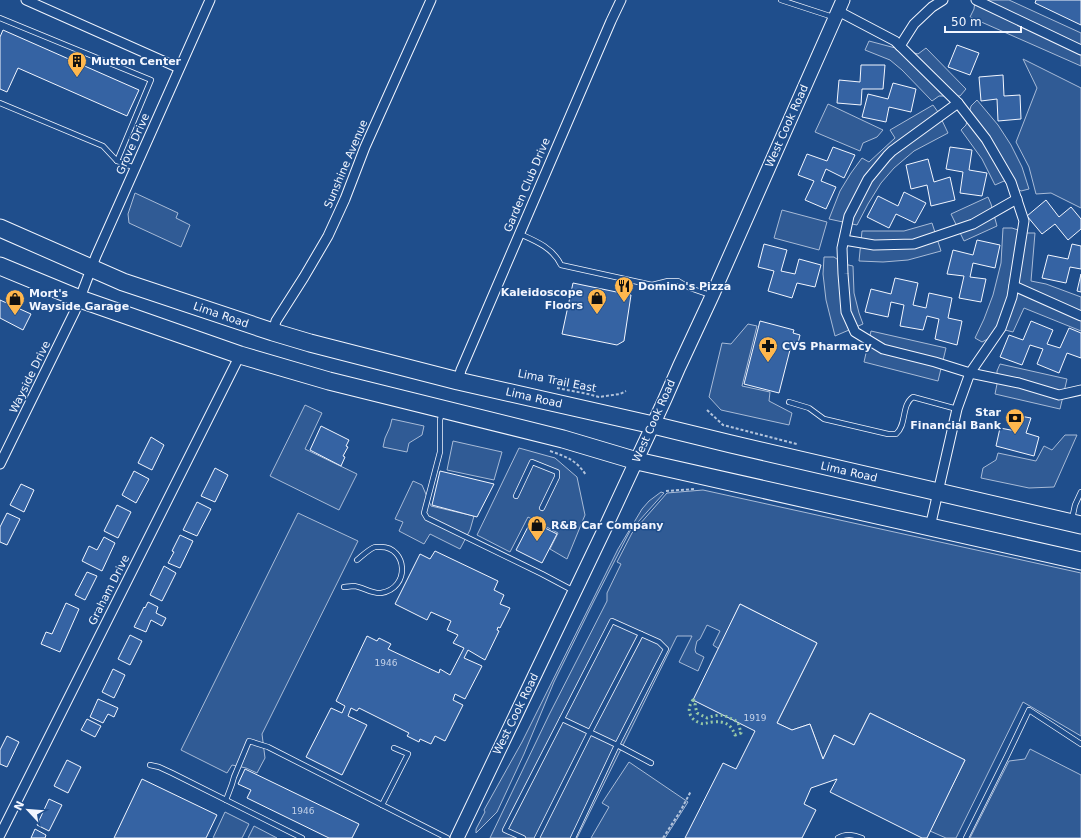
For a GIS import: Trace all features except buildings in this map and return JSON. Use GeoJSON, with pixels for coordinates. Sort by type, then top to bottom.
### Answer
{"type":"FeatureCollection","features":[{"type":"Feature","properties":{"kind":"highway","name":"Lima Road"},"geometry":{"type":"LineString","coordinates":[[0,228],[123,282],[310,343],[458,381],[1076,523]]}},
{"type":"Feature","properties":{"kind":"highway"},"geometry":{"type":"LineString","coordinates":[[0,266],[80,300],[240,355],[329,381],[562,439],[637,461],[1081,561]]}},
{"type":"Feature","properties":{"kind":"main road","name":"West Cook Road"},"geometry":{"type":"LineString","coordinates":[[457,838],[637,461],[839,10]]}},
{"type":"Feature","properties":{"kind":"street"},"geometry":{"type":"LineString","coordinates":[[26,0],[179,68]]}},
{"type":"Feature","properties":{"kind":"street","name":"Grove Drive"},"geometry":{"type":"LineString","coordinates":[[80,300],[92,268],[135,168],[210,0]]}},
{"type":"Feature","properties":{"kind":"street","name":"Sunshine Avenue"},"geometry":{"type":"LineString","coordinates":[[273,332],[276,321],[328,236],[365,147],[431,0]]}},
{"type":"Feature","properties":{"kind":"street","name":"Garden Club Drive"},"geometry":{"type":"LineString","coordinates":[[458,381],[464,362],[611,21],[622,0]]}},
{"type":"Feature","properties":{"kind":"street"},"geometry":{"type":"LineString","coordinates":[[900,46],[914,24],[932,7],[943,0]]}},
{"type":"Feature","properties":{"kind":"street"},"geometry":{"type":"LineString","coordinates":[[976,0],[1081,50]]}},
{"type":"Feature","properties":{"kind":"street"},"geometry":{"type":"LineString","coordinates":[[839,10],[896,41],[958,103],[986,139],[1011,182],[1024,221],[1012,296],[1001,328],[970,373],[957,409],[930,527]]}},
{"type":"Feature","properties":{"kind":"street"},"geometry":{"type":"LineString","coordinates":[[958,103],[909,138],[887,156],[868,179],[849,216],[842,248],[846,312],[856,332],[883,349],[935,362],[970,373],[1019,382],[1059,395],[1081,390]]}},
{"type":"Feature","properties":{"kind":"street"},"geometry":{"type":"LineString","coordinates":[[844,240],[874,245],[914,244],[973,224],[1017,199]]}},
{"type":"Feature","properties":{"kind":"street"},"geometry":{"type":"LineString","coordinates":[[1014,286],[1081,316]]}},
{"type":"Feature","properties":{"kind":"street","name":"Wayside Drive"},"geometry":{"type":"LineString","coordinates":[[0,464],[80,300]]}},
{"type":"Feature","properties":{"kind":"street","name":"Graham Drive"},"geometry":{"type":"LineString","coordinates":[[0,835],[240,355]]}},
{"type":"Feature","properties":{"kind":"lane"},"geometry":{"type":"LineString","coordinates":[[781,0],[839,10]]}},
{"type":"Feature","properties":{"kind":"lane"},"geometry":{"type":"LineString","coordinates":[[0,18],[151,80],[117,161]]}},
{"type":"Feature","properties":{"kind":"lane"},"geometry":{"type":"LineString","coordinates":[[0,102],[103,146],[117,161],[135,168]]}},
{"type":"Feature","properties":{"kind":"lane"},"geometry":{"type":"LineString","coordinates":[[520,234],[542,244],[557,257],[561,265],[652,285],[668,281],[678,281],[690,288],[712,296]]}},
{"type":"Feature","properties":{"kind":"lane"},"geometry":{"type":"LineString","coordinates":[[789,402],[809,408],[824,419],[888,434],[896,434],[900,431],[907,405],[909,400],[913,397],[957,409]]}},
{"type":"Feature","properties":{"kind":"lane"},"geometry":{"type":"LineString","coordinates":[[442,409],[440,420],[440,452],[424,513],[427,518],[542,574],[575,592]]}},
{"type":"Feature","properties":{"kind":"lane"},"geometry":{"type":"LineString","coordinates":[[516,496],[532,462],[557,472],[557,477],[542,508]]}},
{"type":"Feature","properties":{"kind":"lane"},"geometry":{"type":"LineString","coordinates":[[1076,523],[1075,505],[1081,492]]}},
{"type":"Feature","properties":{"kind":"lane"},"geometry":{"type":"LineString","coordinates":[[344,587],[354,586],[380,593],[397,586],[402,576],[399,558],[393,551],[385,547],[375,547],[357,560]]}},
{"type":"Feature","properties":{"kind":"lane"},"geometry":{"type":"LineString","coordinates":[[523,838],[505,830],[612,621],[658,642],[666,650],[617,745],[572,838]]}},
{"type":"Feature","properties":{"kind":"lane"},"geometry":{"type":"LineString","coordinates":[[537,838],[641,634]]}},
{"type":"Feature","properties":{"kind":"lane"},"geometry":{"type":"LineString","coordinates":[[966,838],[1029,710],[1081,744]]}},
{"type":"Feature","properties":{"kind":"lane"},"geometry":{"type":"LineString","coordinates":[[562,719],[652,763]]}},
{"type":"Feature","properties":{"kind":"lane"},"geometry":{"type":"LineString","coordinates":[[226,800],[249,740],[268,747],[447,838]]}},
{"type":"Feature","properties":{"kind":"lane"},"geometry":{"type":"LineString","coordinates":[[382,805],[408,754],[394,748]]}},
{"type":"Feature","properties":{"kind":"lane"},"geometry":{"type":"LineString","coordinates":[[150,765],[172,773],[302,838]]}},
{"type":"Feature","properties":{"kind":"lane"},"geometry":{"type":"LineString","coordinates":[[838,838],[846,835],[853,835],[862,838]]}},
{"type":"Feature","properties":{"kind":"path","name":"Lima Trail East"},"geometry":{"type":"LineString","coordinates":[[551,387],[599,397],[620,394],[626,391]]}},
{"type":"Feature","properties":{"kind":"path"},"geometry":{"type":"LineString","coordinates":[[663,838],[691,791]]}},
{"type":"Feature","properties":{"kind":"shaded area"},"geometry":{"type":"Polygon","coordinates":[[[975,0],[1009,0],[1081,33],[1081,66],[970,17],[974,9],[975,0]]]}},
{"type":"Feature","properties":{"kind":"shaded area"},"geometry":{"type":"Polygon","coordinates":[[[869,41],[918,54],[926,48],[966,89],[960,96],[939,96],[932,101],[902,70],[890,60],[865,50],[869,41]]]}},
{"type":"Feature","properties":{"kind":"shaded area"},"geometry":{"type":"Polygon","coordinates":[[[1023,59],[1081,88],[1081,208],[1051,193],[1036,194],[1029,167],[1016,142],[1037,88],[1023,59]]]}},
{"type":"Feature","properties":{"kind":"shaded area"},"geometry":{"type":"Polygon","coordinates":[[[977,100],[998,125],[1011,145],[1022,167],[1029,189],[1021,191],[1004,181],[995,185],[982,159],[961,130],[966,125],[971,106],[977,100]]]}},
{"type":"Feature","properties":{"kind":"shaded area"},"geometry":{"type":"Polygon","coordinates":[[[828,104],[883,130],[877,137],[863,143],[860,151],[815,132],[828,104]]]}},
{"type":"Feature","properties":{"kind":"shaded area"},"geometry":{"type":"Polygon","coordinates":[[[933,105],[948,133],[914,151],[894,168],[881,183],[857,225],[829,219],[840,191],[862,158],[869,162],[895,138],[890,130],[933,105]]]}},
{"type":"Feature","properties":{"kind":"shaded area"},"geometry":{"type":"Polygon","coordinates":[[[135,193],[178,213],[176,218],[190,225],[181,247],[129,223],[128,214],[135,193]]]}},
{"type":"Feature","properties":{"kind":"shaded area"},"geometry":{"type":"Polygon","coordinates":[[[988,197],[997,226],[964,241],[951,214],[988,197]]]}},
{"type":"Feature","properties":{"kind":"shaded area"},"geometry":{"type":"Polygon","coordinates":[[[782,210],[827,222],[819,250],[774,238],[782,210]]]}},
{"type":"Feature","properties":{"kind":"shaded area"},"geometry":{"type":"Polygon","coordinates":[[[932,223],[941,251],[908,260],[883,262],[859,261],[862,231],[904,231],[932,223]]]}},
{"type":"Feature","properties":{"kind":"shaded area"},"geometry":{"type":"Polygon","coordinates":[[[1003,228],[1012,228],[1027,233],[1035,233],[1031,281],[1046,284],[1081,297],[1081,331],[1024,308],[1013,332],[1005,330],[982,342],[975,338],[993,295],[1001,263],[1003,228]]]}},
{"type":"Feature","properties":{"kind":"shaded area"},"geometry":{"type":"Polygon","coordinates":[[[824,257],[834,257],[844,264],[853,266],[854,293],[863,324],[835,336],[826,300],[823,274],[824,257]]]}},
{"type":"Feature","properties":{"kind":"shaded area"},"geometry":{"type":"Polygon","coordinates":[[[748,324],[757,326],[742,386],[770,392],[769,401],[792,413],[789,425],[721,410],[709,397],[722,343],[731,344],[748,324]]]}},
{"type":"Feature","properties":{"kind":"shaded area"},"geometry":{"type":"Polygon","coordinates":[[[871,331],[946,348],[938,381],[864,362],[871,331]]]}},
{"type":"Feature","properties":{"kind":"shaded area"},"geometry":{"type":"Polygon","coordinates":[[[1000,364],[1067,379],[1060,409],[995,394],[997,371],[1000,364]]]}},
{"type":"Feature","properties":{"kind":"shaded area"},"geometry":{"type":"Polygon","coordinates":[[[305,405],[322,413],[305,449],[357,474],[339,510],[270,476],[305,405]]]}},
{"type":"Feature","properties":{"kind":"shaded area"},"geometry":{"type":"Polygon","coordinates":[[[392,419],[424,426],[422,435],[409,443],[407,452],[383,447],[392,419]]]}},
{"type":"Feature","properties":{"kind":"shaded area"},"geometry":{"type":"Polygon","coordinates":[[[1065,435],[1077,435],[1054,487],[1029,488],[981,478],[983,468],[996,460],[998,453],[1036,461],[1044,446],[1052,450],[1065,435]]]}},
{"type":"Feature","properties":{"kind":"shaded area"},"geometry":{"type":"Polygon","coordinates":[[[453,441],[502,452],[494,480],[447,470],[453,441]]]}},
{"type":"Feature","properties":{"kind":"shaded area"},"geometry":{"type":"Polygon","coordinates":[[[519,448],[555,458],[577,477],[585,515],[567,559],[550,549],[558,533],[528,517],[510,552],[477,535],[519,448]]]}},
{"type":"Feature","properties":{"kind":"shaded area"},"geometry":{"type":"Polygon","coordinates":[[[413,481],[422,485],[431,506],[474,516],[470,530],[460,549],[430,534],[424,544],[399,531],[403,522],[395,519],[413,481]]]}},
{"type":"Feature","properties":{"kind":"shaded area"},"geometry":{"type":"Polygon","coordinates":[[[703,490],[1081,573],[1081,736],[1023,702],[956,838],[946,838],[930,831],[965,760],[870,713],[854,745],[834,735],[823,759],[810,724],[792,730],[777,723],[817,643],[740,604],[719,649],[713,645],[720,631],[707,625],[700,639],[697,641],[695,650],[696,653],[704,657],[698,671],[679,662],[692,636],[677,636],[577,838],[490,838],[549,715],[607,601],[607,593],[621,564],[617,562],[632,533],[667,493],[703,490]]]}},
{"type":"Feature","properties":{"kind":"shaded area"},"geometry":{"type":"Polygon","coordinates":[[[661,492],[664,493],[630,531],[554,682],[524,754],[497,812],[476,833],[476,829],[485,812],[484,810],[522,742],[618,549],[642,509],[649,501],[661,492]]]}},
{"type":"Feature","properties":{"kind":"shaded area"},"geometry":{"type":"Polygon","coordinates":[[[298,513],[358,541],[262,734],[265,758],[257,773],[246,768],[232,765],[227,773],[181,750],[298,513]]]}},
{"type":"Feature","properties":{"kind":"shaded area"},"geometry":{"type":"Polygon","coordinates":[[[1030,749],[1081,775],[1081,838],[970,838],[1009,761],[1025,759],[1030,749]]]}},
{"type":"Feature","properties":{"kind":"shaded area"},"geometry":{"type":"Polygon","coordinates":[[[629,762],[688,802],[665,838],[591,838],[609,807],[602,803],[629,762]]]}},
{"type":"Feature","properties":{"kind":"shaded area"},"geometry":{"type":"Polygon","coordinates":[[[225,812],[249,824],[242,838],[213,838],[225,812]]]}},
{"type":"Feature","properties":{"kind":"shaded area"},"geometry":{"type":"Polygon","coordinates":[[[254,826],[277,838],[248,838],[254,826]]]}},
{"type":"Feature","properties":{"kind":"hedge"},"geometry":{"type":"LineString","coordinates":[[693,700],[696,702],[695,705],[697,713],[707,718],[720,715],[738,722],[741,733],[735,735],[732,728],[721,722],[703,724],[693,719],[689,710],[693,700]]}},
{"type":"Feature","properties":{"kind":"place","name":"Mutton Center"},"geometry":{"type":"Point","coordinates":[77,78]}},
{"type":"Feature","properties":{"kind":"place","name":"Domino's Pizza"},"geometry":{"type":"Point","coordinates":[624,303]}},
{"type":"Feature","properties":{"kind":"place","name":"Kaleidoscope Floors"},"geometry":{"type":"Point","coordinates":[597,315]}},
{"type":"Feature","properties":{"kind":"place","name":"Mort's Wayside Garage"},"geometry":{"type":"Point","coordinates":[15,316]}},
{"type":"Feature","properties":{"kind":"place","name":"CVS Pharmacy"},"geometry":{"type":"Point","coordinates":[768,363]}},
{"type":"Feature","properties":{"kind":"place","name":"Star Financial Bank"},"geometry":{"type":"Point","coordinates":[1015,435]}},
{"type":"Feature","properties":{"kind":"place","name":"R&B Car Company"},"geometry":{"type":"Point","coordinates":[537,542]}}]}
